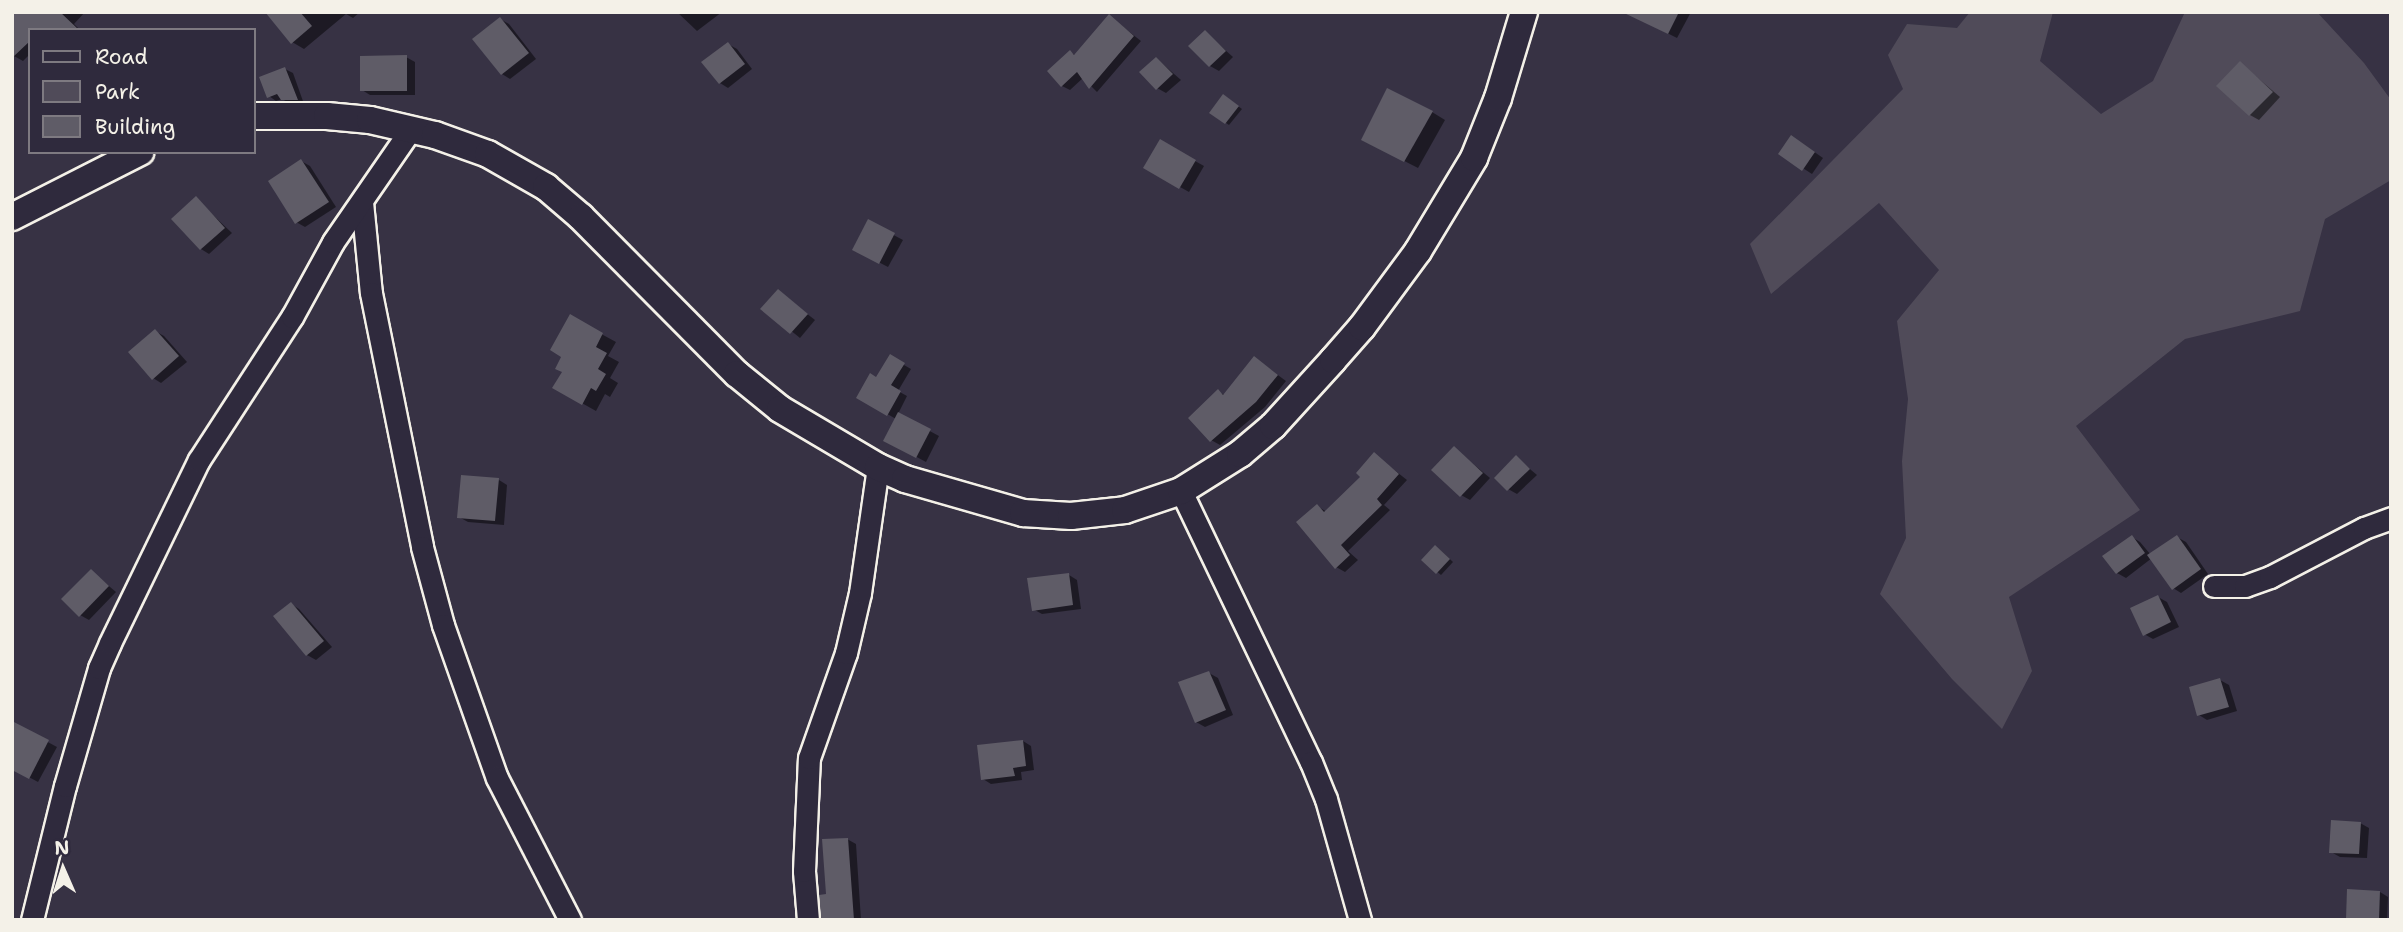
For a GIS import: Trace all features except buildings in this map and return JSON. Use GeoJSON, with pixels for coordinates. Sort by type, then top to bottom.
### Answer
{"type":"FeatureCollection","features":[{"type":"Feature","properties":{"kind":"street"},"geometry":{"type":"LineString","coordinates":[[256,116],[327,116],[370,120],[411,129],[488,154],[546,187],[581,216],[756,391],[780,409],[878,467],[962,498],[1023,513],[1071,516],[1125,510],[1181,491],[1240,454],[1273,426],[1363,327],[1419,251],[1474,158],[1498,98],[1524,12]]}},
{"type":"Feature","properties":{"kind":"street"},"geometry":{"type":"LineString","coordinates":[[32,920],[65,786],[99,668],[110,643],[199,460],[292,317],[333,242],[411,129]]}},
{"type":"Feature","properties":{"kind":"street"},"geometry":{"type":"LineString","coordinates":[[12,217],[136,154]]}},
{"type":"Feature","properties":{"kind":"street"},"geometry":{"type":"LineString","coordinates":[[362,202],[371,293],[422,547],[443,625],[497,778],[570,920]]}},
{"type":"Feature","properties":{"kind":"street"},"geometry":{"type":"LineString","coordinates":[[808,920],[804,871],[809,758],[846,653],[862,581],[878,467]]}},
{"type":"Feature","properties":{"kind":"street"},"geometry":{"type":"LineString","coordinates":[[1181,491],[1311,762],[1326,799],[1360,920]]}},
{"type":"Feature","properties":{"kind":"street"},"geometry":{"type":"LineString","coordinates":[[2214,586],[2245,586],[2270,577],[2364,528],[2391,518]]}},
{"type":"Feature","properties":{"kind":"green space"},"geometry":{"type":"Polygon","coordinates":[[[1970,12],[2053,12],[2040,61],[2101,114],[2153,81],[2185,12],[2317,12],[2364,63],[2391,100],[2391,180],[2325,219],[2300,311],[2185,339],[2076,426],[2140,510],[2009,597],[2032,671],[2002,729],[1952,679],[1880,594],[1906,538],[1902,461],[1908,399],[1897,321],[1939,270],[1879,203],[1771,294],[1750,244],[1903,89],[1888,55],[1907,24],[1957,28],[1970,12]]]}}]}
